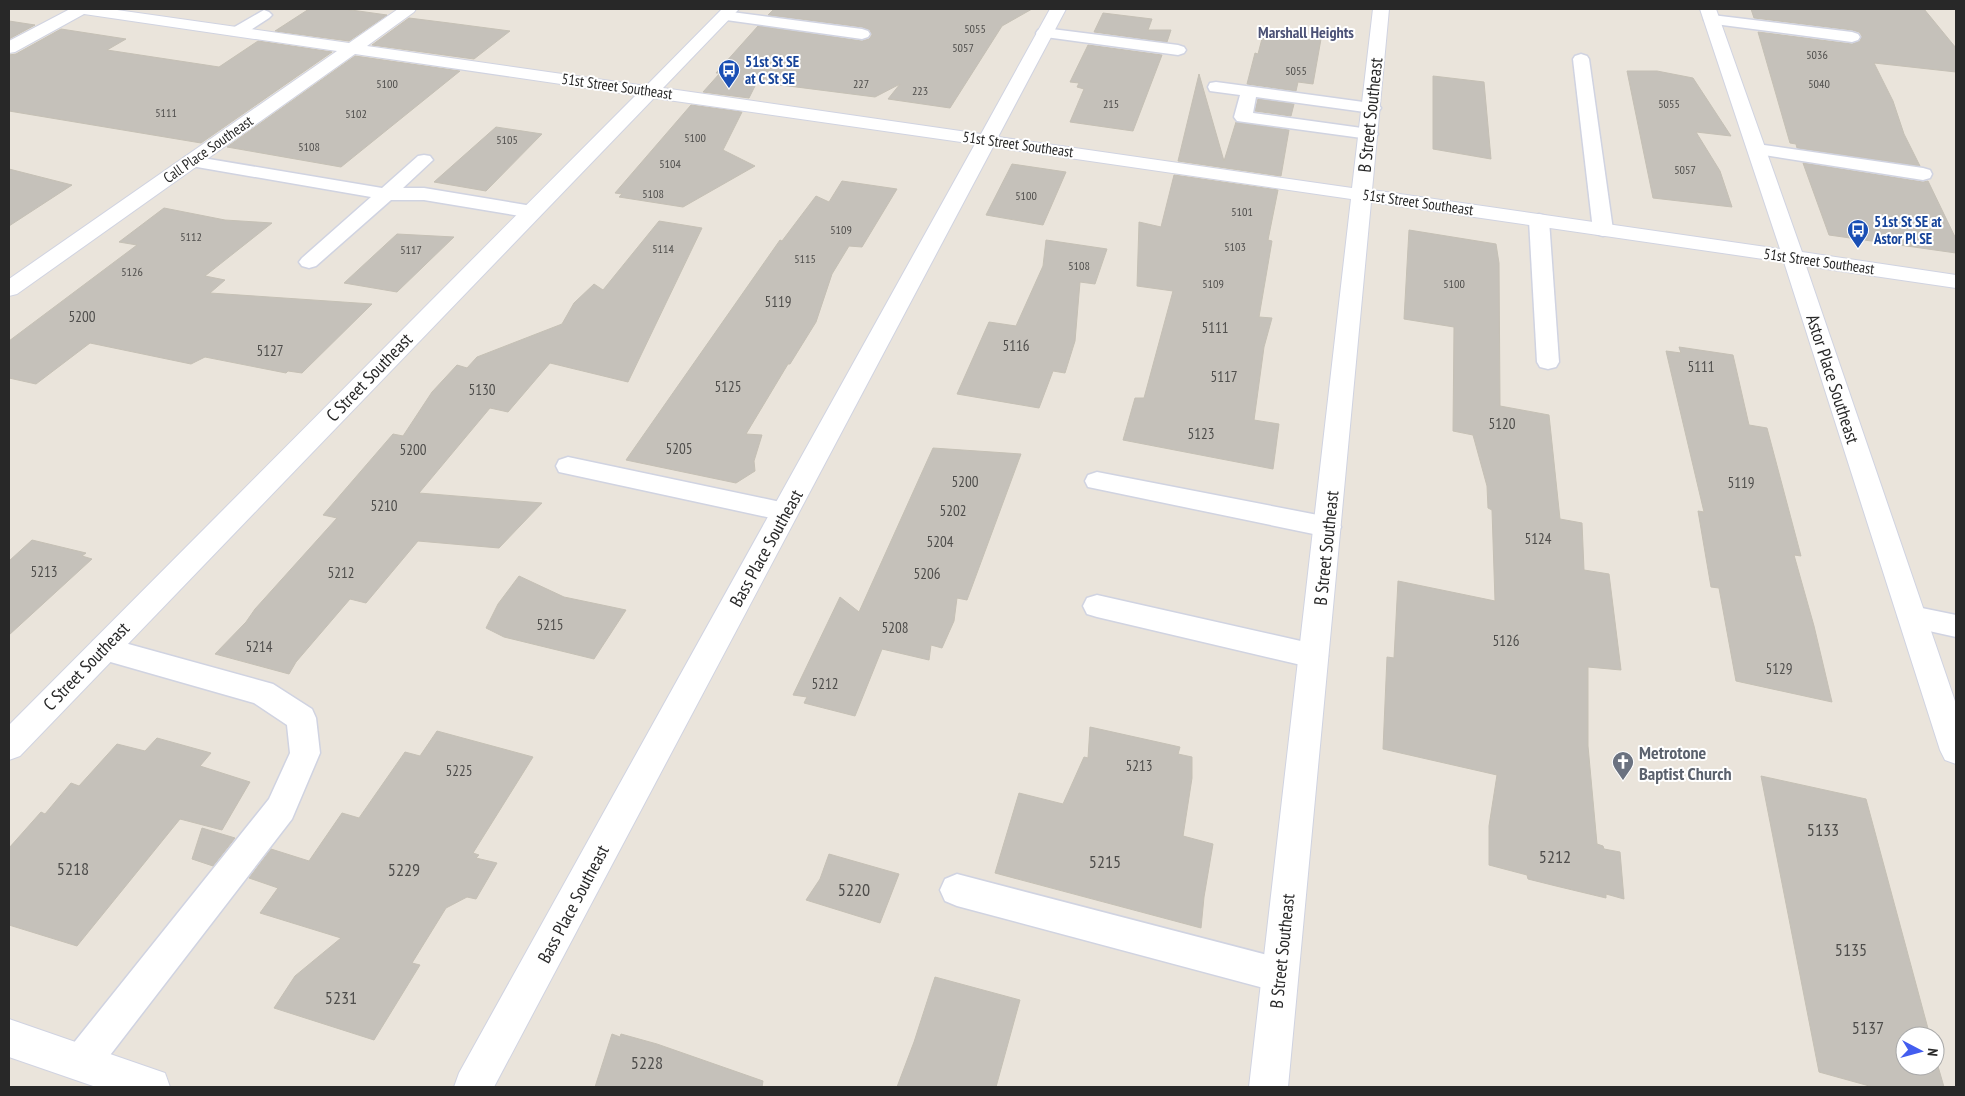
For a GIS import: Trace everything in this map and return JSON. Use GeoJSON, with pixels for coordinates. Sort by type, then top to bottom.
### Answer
{"type":"FeatureCollection","features":[{"type":"Feature","properties":{"kind":"street","name":"51st Street Southeast"},"geometry":{"type":"LineString","coordinates":[[81,9],[1956,281]]}},
{"type":"Feature","properties":{"kind":"street"},"geometry":{"type":"LineString","coordinates":[[9,48],[81,9]]}},
{"type":"Feature","properties":{"kind":"street","name":"Call Place Southeast"},"geometry":{"type":"LineString","coordinates":[[9,289],[408,9]]}},
{"type":"Feature","properties":{"kind":"street","name":"Bass Place Southeast"},"geometry":{"type":"LineString","coordinates":[[473,1087],[1058,9]]}},
{"type":"Feature","properties":{"kind":"street","name":"B Street Southeast"},"geometry":{"type":"LineString","coordinates":[[1268,1087],[1381,9]]}},
{"type":"Feature","properties":{"kind":"street","name":"C Street Southeast"},"geometry":{"type":"LineString","coordinates":[[9,746],[728,12]]}},
{"type":"Feature","properties":{"kind":"street","name":"Astor Place Southeast"},"geometry":{"type":"LineString","coordinates":[[1710,14],[1758,149],[1956,750]]}},
{"type":"Feature","properties":{"kind":"street"},"geometry":{"type":"LineString","coordinates":[[9,1038],[151,1087]]}},
{"type":"Feature","properties":{"kind":"lane"},"geometry":{"type":"LineString","coordinates":[[728,12],[862,34]]}},
{"type":"Feature","properties":{"kind":"lane"},"geometry":{"type":"LineString","coordinates":[[1710,14],[1852,37]]}},
{"type":"Feature","properties":{"kind":"lane"},"geometry":{"type":"LineString","coordinates":[[237,32],[264,15]]}},
{"type":"Feature","properties":{"kind":"lane"},"geometry":{"type":"LineString","coordinates":[[1044,33],[1178,50]]}},
{"type":"Feature","properties":{"kind":"lane"},"geometry":{"type":"LineString","coordinates":[[1581,59],[1603,230]]}},
{"type":"Feature","properties":{"kind":"lane"},"geometry":{"type":"LineString","coordinates":[[1216,87],[1372,108]]}},
{"type":"Feature","properties":{"kind":"lane"},"geometry":{"type":"LineString","coordinates":[[1249,92],[1243,117],[1369,134]]}},
{"type":"Feature","properties":{"kind":"lane"},"geometry":{"type":"LineString","coordinates":[[1758,149],[1923,174]]}},
{"type":"Feature","properties":{"kind":"lane"},"geometry":{"type":"LineString","coordinates":[[309,262],[424,160]]}},
{"type":"Feature","properties":{"kind":"lane"},"geometry":{"type":"LineString","coordinates":[[191,161],[386,194],[424,194],[532,212]]}},
{"type":"Feature","properties":{"kind":"lane"},"geometry":{"type":"LineString","coordinates":[[1540,220],[1548,362]]}},
{"type":"Feature","properties":{"kind":"lane"},"geometry":{"type":"LineString","coordinates":[[568,466],[786,512]]}},
{"type":"Feature","properties":{"kind":"lane"},"geometry":{"type":"LineString","coordinates":[[1097,481],[1328,527]]}},
{"type":"Feature","properties":{"kind":"lane"},"geometry":{"type":"LineString","coordinates":[[1097,606],[1314,656]]}},
{"type":"Feature","properties":{"kind":"lane"},"geometry":{"type":"LineString","coordinates":[[1912,617],[1956,626]]}},
{"type":"Feature","properties":{"kind":"lane"},"geometry":{"type":"LineString","coordinates":[[81,1063],[281,809],[305,753],[301,718],[263,693],[103,650]]}},
{"type":"Feature","properties":{"kind":"lane"},"geometry":{"type":"LineString","coordinates":[[958,890],[1280,975]]}},
{"type":"Feature","properties":{"kind":"building"},"geometry":{"type":"Polygon","coordinates":[[[309,9],[344,9],[387,15],[349,41],[275,31],[309,9]]]}},
{"type":"Feature","properties":{"kind":"building"},"geometry":{"type":"Polygon","coordinates":[[[774,9],[1032,9],[1002,26],[950,108],[888,99],[900,84],[875,97],[757,82],[749,98],[703,92],[720,73],[716,73],[758,26],[862,41],[869,39],[872,35],[870,30],[862,27],[768,15],[774,9]]]}},
{"type":"Feature","properties":{"kind":"building"},"geometry":{"type":"Polygon","coordinates":[[[1751,9],[1924,9],[1956,48],[1956,72],[1874,63],[1893,101],[1904,134],[1920,166],[1797,148],[1796,144],[1790,143],[1758,32],[1852,44],[1860,41],[1862,36],[1859,32],[1852,30],[1754,18],[1751,9]]]}},
{"type":"Feature","properties":{"kind":"building"},"geometry":{"type":"Polygon","coordinates":[[[1103,13],[1152,19],[1148,30],[1171,30],[1167,42],[1094,32],[1103,13]]]}},
{"type":"Feature","properties":{"kind":"building"},"geometry":{"type":"Polygon","coordinates":[[[409,18],[510,31],[474,59],[372,45],[409,18]]]}},
{"type":"Feature","properties":{"kind":"building"},"geometry":{"type":"Polygon","coordinates":[[[9,21],[35,25],[9,39],[9,21]]]}},
{"type":"Feature","properties":{"kind":"building"},"geometry":{"type":"Polygon","coordinates":[[[61,29],[126,39],[107,50],[219,67],[258,41],[332,52],[201,143],[9,111],[9,55],[16,54],[61,29]]]}},
{"type":"Feature","properties":{"kind":"building"},"geometry":{"type":"Polygon","coordinates":[[[1264,31],[1321,39],[1313,84],[1298,82],[1296,91],[1247,84],[1255,53],[1258,54],[1264,31]]]}},
{"type":"Feature","properties":{"kind":"building"},"geometry":{"type":"Polygon","coordinates":[[[1088,45],[1162,55],[1133,131],[1070,122],[1084,89],[1077,87],[1079,83],[1070,82],[1088,45]]]}},
{"type":"Feature","properties":{"kind":"building"},"geometry":{"type":"Polygon","coordinates":[[[355,56],[460,71],[341,167],[227,147],[355,56]]]}},
{"type":"Feature","properties":{"kind":"building"},"geometry":{"type":"Polygon","coordinates":[[[1627,71],[1657,71],[1693,78],[1731,136],[1696,132],[1720,171],[1732,207],[1653,198],[1627,71]]]}},
{"type":"Feature","properties":{"kind":"building"},"geometry":{"type":"Polygon","coordinates":[[[1199,74],[1224,161],[1236,122],[1289,130],[1281,176],[1178,161],[1199,74]]]}},
{"type":"Feature","properties":{"kind":"building"},"geometry":{"type":"Polygon","coordinates":[[[1433,76],[1484,82],[1491,159],[1433,149],[1433,76]]]}},
{"type":"Feature","properties":{"kind":"building"},"geometry":{"type":"Polygon","coordinates":[[[1258,99],[1294,104],[1291,116],[1255,111],[1258,99]]]}},
{"type":"Feature","properties":{"kind":"building"},"geometry":{"type":"Polygon","coordinates":[[[691,105],[742,112],[723,150],[755,166],[683,207],[619,197],[622,194],[615,193],[691,105]]]}},
{"type":"Feature","properties":{"kind":"building"},"geometry":{"type":"Polygon","coordinates":[[[496,127],[542,134],[486,191],[434,182],[496,127]]]}},
{"type":"Feature","properties":{"kind":"building"},"geometry":{"type":"Polygon","coordinates":[[[1803,163],[1923,182],[1928,181],[1956,239],[1956,253],[1829,235],[1803,163]]]}},
{"type":"Feature","properties":{"kind":"building"},"geometry":{"type":"Polygon","coordinates":[[[1012,164],[1066,172],[1043,225],[986,215],[1012,164]]]}},
{"type":"Feature","properties":{"kind":"building"},"geometry":{"type":"Polygon","coordinates":[[[9,169],[72,185],[9,226],[9,169]]]}},
{"type":"Feature","properties":{"kind":"building"},"geometry":{"type":"Polygon","coordinates":[[[1174,175],[1278,190],[1268,240],[1272,241],[1259,317],[1272,318],[1264,347],[1254,420],[1279,424],[1273,469],[1123,440],[1135,398],[1144,398],[1173,291],[1137,286],[1139,222],[1161,227],[1174,175]]]}},
{"type":"Feature","properties":{"kind":"building"},"geometry":{"type":"Polygon","coordinates":[[[842,181],[897,189],[862,247],[849,246],[832,274],[816,322],[746,434],[762,435],[754,461],[755,471],[736,483],[626,460],[780,240],[782,241],[816,196],[829,202],[842,181]]]}},
{"type":"Feature","properties":{"kind":"building"},"geometry":{"type":"Polygon","coordinates":[[[164,208],[225,220],[272,223],[205,276],[225,280],[210,293],[372,304],[302,373],[288,371],[286,373],[205,357],[191,364],[90,343],[36,384],[9,378],[9,341],[137,245],[119,242],[164,208]]]}},
{"type":"Feature","properties":{"kind":"building"},"geometry":{"type":"Polygon","coordinates":[[[659,221],[702,228],[628,382],[550,363],[508,412],[490,408],[419,493],[542,503],[499,548],[418,541],[366,603],[350,599],[296,662],[289,674],[215,654],[246,622],[255,609],[337,518],[323,515],[393,434],[403,436],[432,392],[457,365],[467,368],[477,357],[562,324],[574,303],[594,284],[603,290],[659,221]]]}},
{"type":"Feature","properties":{"kind":"building"},"geometry":{"type":"Polygon","coordinates":[[[1409,230],[1496,244],[1499,263],[1500,406],[1549,415],[1560,519],[1582,523],[1584,570],[1609,574],[1621,670],[1588,667],[1588,746],[1597,844],[1603,846],[1604,849],[1620,852],[1624,899],[1606,894],[1606,898],[1528,879],[1527,875],[1489,865],[1489,826],[1497,775],[1383,749],[1387,657],[1394,658],[1398,581],[1495,601],[1492,510],[1488,508],[1487,486],[1473,435],[1453,431],[1454,327],[1404,319],[1409,230]]]}},
{"type":"Feature","properties":{"kind":"building"},"geometry":{"type":"Polygon","coordinates":[[[397,234],[454,237],[397,292],[344,283],[397,234]]]}},
{"type":"Feature","properties":{"kind":"building"},"geometry":{"type":"Polygon","coordinates":[[[1046,240],[1107,249],[1095,284],[1080,282],[1075,341],[1065,373],[1053,371],[1039,408],[957,394],[989,322],[1016,326],[1043,266],[1046,240]]]}},
{"type":"Feature","properties":{"kind":"building"},"geometry":{"type":"Polygon","coordinates":[[[1679,347],[1733,355],[1749,425],[1767,428],[1801,556],[1794,555],[1814,626],[1832,702],[1736,681],[1719,588],[1711,587],[1698,511],[1704,512],[1666,351],[1681,353],[1679,347]]]}},
{"type":"Feature","properties":{"kind":"building"},"geometry":{"type":"Polygon","coordinates":[[[933,448],[1021,454],[967,600],[957,598],[954,621],[942,648],[931,645],[929,660],[882,649],[855,716],[804,703],[807,697],[793,695],[840,597],[859,612],[933,448]]]}},
{"type":"Feature","properties":{"kind":"building"},"geometry":{"type":"Polygon","coordinates":[[[32,540],[86,553],[82,556],[92,559],[9,635],[9,561],[32,540]]]}},
{"type":"Feature","properties":{"kind":"building"},"geometry":{"type":"Polygon","coordinates":[[[519,576],[564,597],[626,610],[594,659],[504,637],[486,628],[498,604],[519,576]]]}},
{"type":"Feature","properties":{"kind":"building"},"geometry":{"type":"Polygon","coordinates":[[[1090,727],[1180,747],[1178,754],[1192,757],[1192,778],[1183,836],[1213,844],[1201,928],[995,873],[1019,793],[1063,804],[1084,757],[1088,758],[1090,727]]]}},
{"type":"Feature","properties":{"kind":"building"},"geometry":{"type":"Polygon","coordinates":[[[437,731],[533,757],[473,853],[479,855],[476,858],[497,863],[476,899],[467,897],[446,908],[412,963],[420,965],[374,1040],[274,1008],[295,976],[341,938],[260,913],[278,888],[249,878],[271,849],[309,861],[342,813],[359,818],[405,752],[420,756],[437,731]]]}},
{"type":"Feature","properties":{"kind":"building"},"geometry":{"type":"Polygon","coordinates":[[[157,738],[211,753],[200,766],[250,782],[222,830],[180,819],[77,946],[9,925],[9,848],[41,812],[45,814],[71,783],[79,786],[117,744],[145,751],[157,738]]]}},
{"type":"Feature","properties":{"kind":"building"},"geometry":{"type":"Polygon","coordinates":[[[1761,776],[1866,799],[1927,1026],[1895,1026],[1895,1076],[1941,1076],[1944,1087],[1873,1087],[1819,1072],[1761,776]]]}},
{"type":"Feature","properties":{"kind":"building"},"geometry":{"type":"Polygon","coordinates":[[[202,828],[235,838],[213,866],[192,859],[202,828]]]}},
{"type":"Feature","properties":{"kind":"building"},"geometry":{"type":"Polygon","coordinates":[[[829,854],[899,874],[880,923],[806,900],[820,879],[829,854]]]}},
{"type":"Feature","properties":{"kind":"building"},"geometry":{"type":"Polygon","coordinates":[[[935,977],[1020,1000],[996,1087],[897,1087],[935,977]]]}},
{"type":"Feature","properties":{"kind":"building"},"geometry":{"type":"Polygon","coordinates":[[[612,1034],[620,1037],[621,1034],[657,1044],[763,1081],[762,1087],[595,1087],[612,1034]]]}},
{"type":"Feature","properties":{"kind":"place","name":"51st St SE at C St SE"},"geometry":{"type":"Point","coordinates":[729,89]}},
{"type":"Feature","properties":{"kind":"place","name":"51st St SE at Astor Pl SE"},"geometry":{"type":"Point","coordinates":[1858,249]}},
{"type":"Feature","properties":{"kind":"place","name":"Metrotone Baptist Church"},"geometry":{"type":"Point","coordinates":[1623,781]}},
{"type":"Feature","properties":{"kind":"district","name":"Marshall Heights"},"geometry":{"type":"Point","coordinates":[1306,32]}}]}
